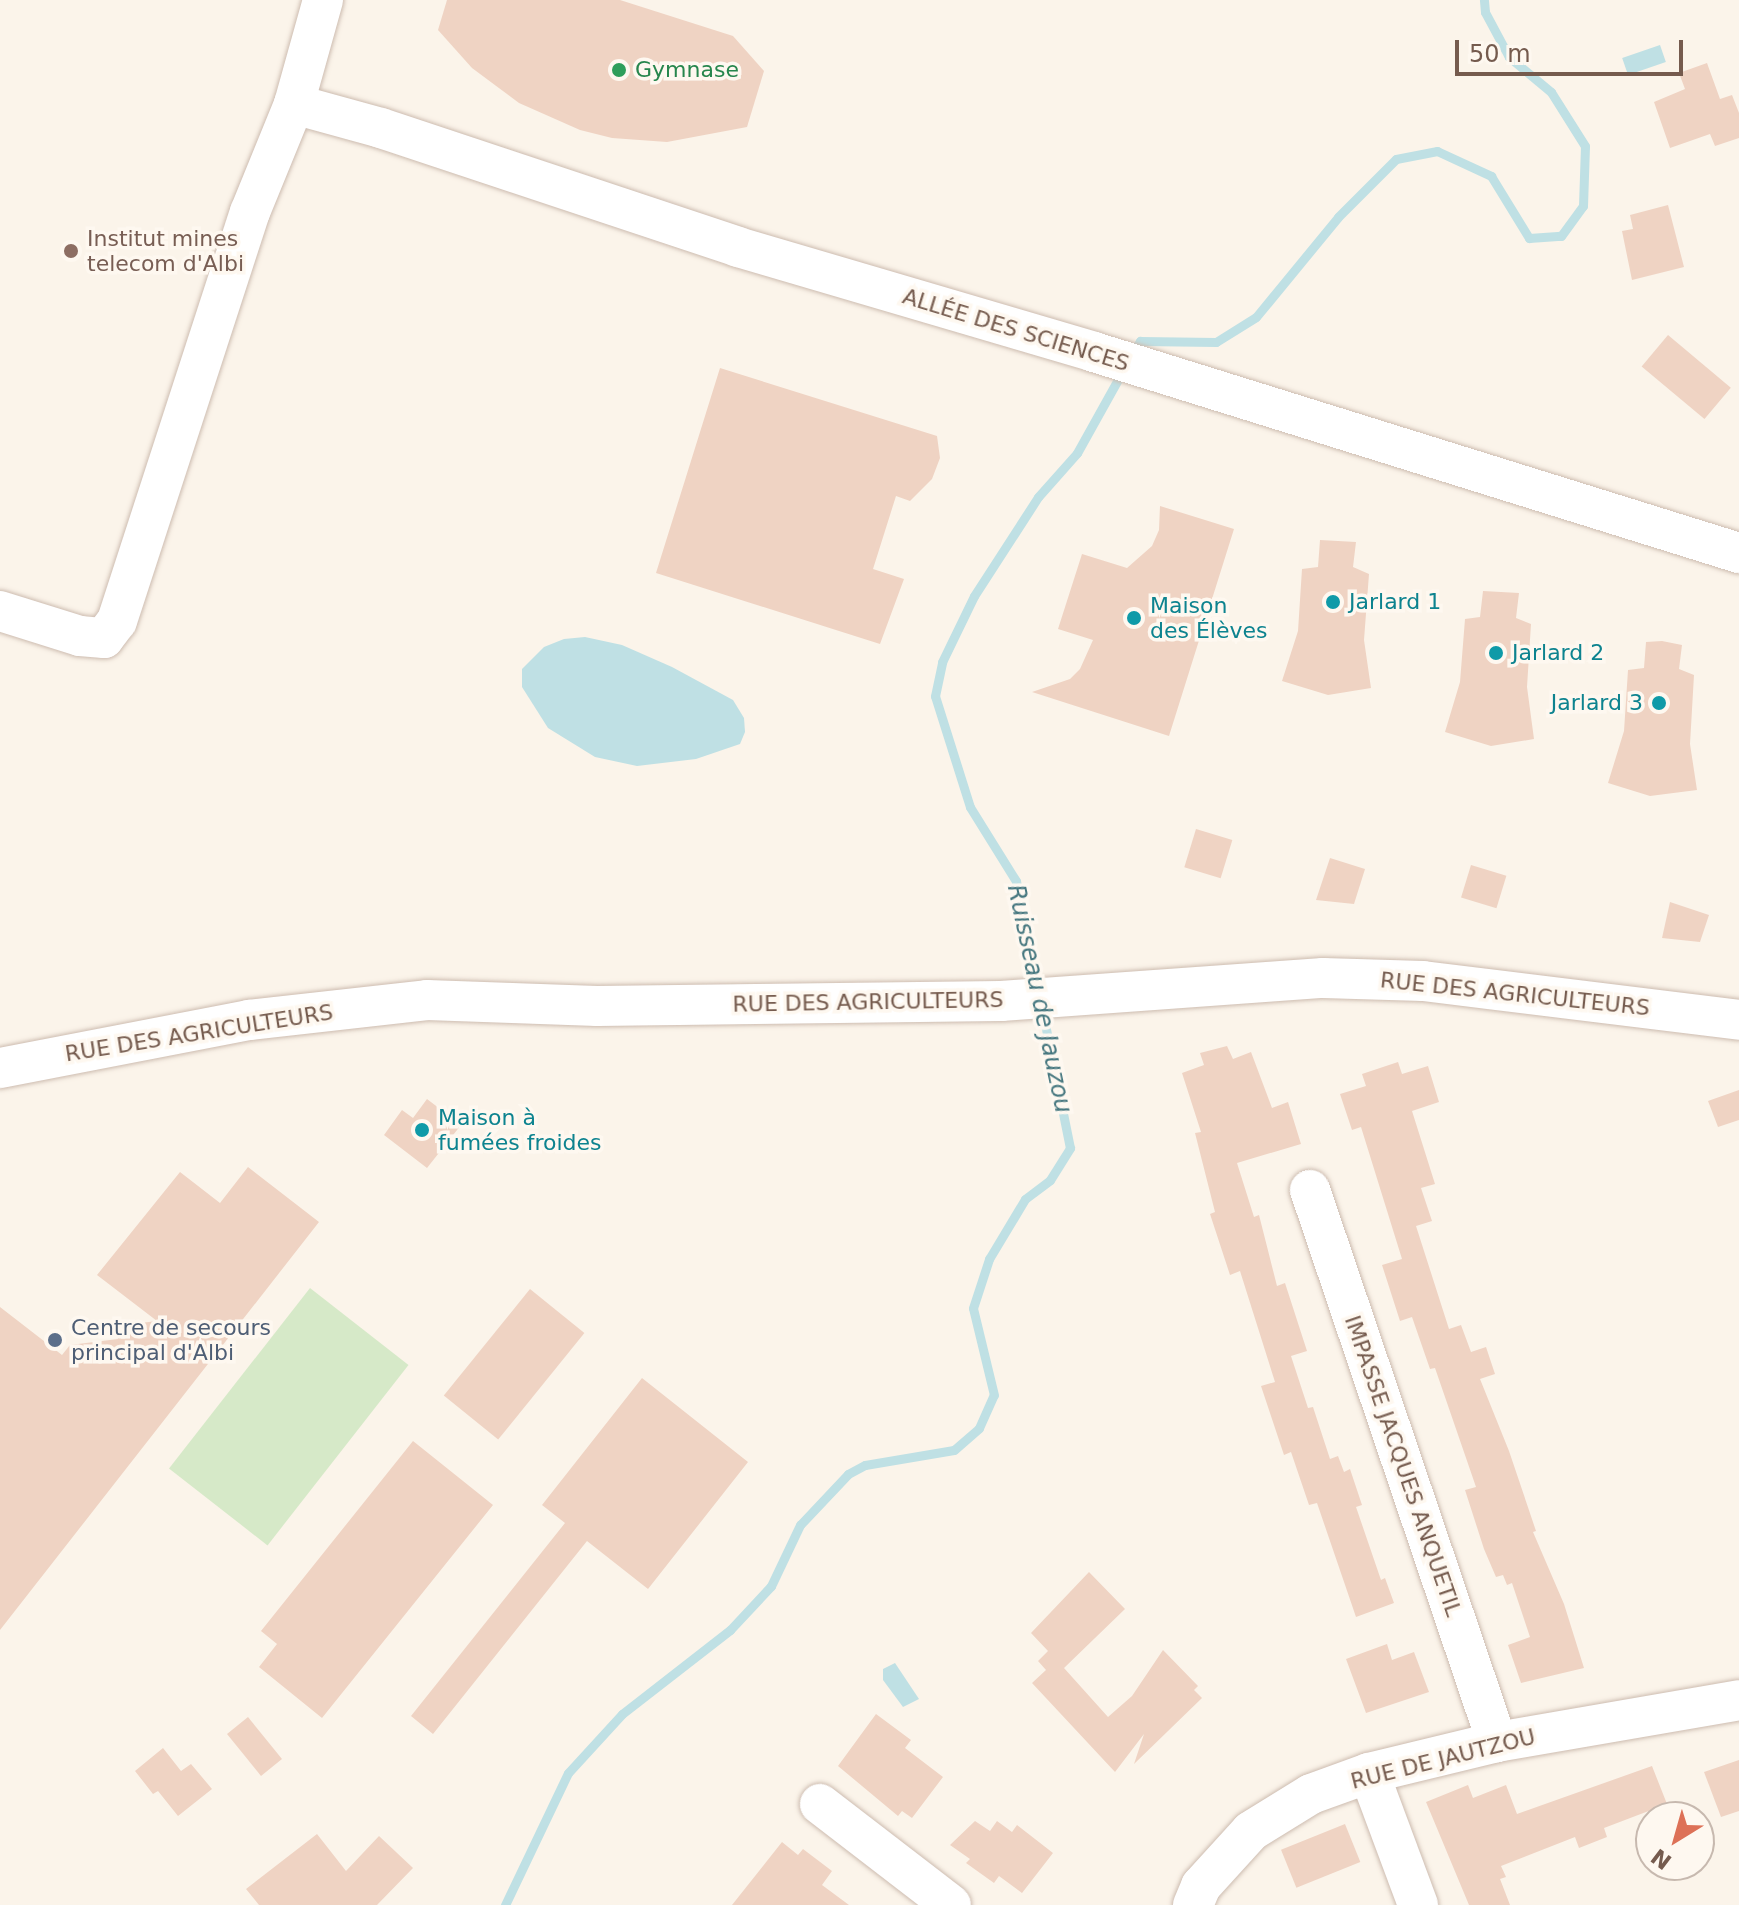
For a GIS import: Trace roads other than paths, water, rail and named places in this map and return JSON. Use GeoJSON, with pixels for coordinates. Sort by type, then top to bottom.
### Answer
{"type":"FeatureCollection","features":[{"type":"Feature","properties":{"kind":"street"},"geometry":{"type":"LineString","coordinates":[[0,611],[80,636],[104,638],[117,621],[250,212],[294,104],[323,0]]}},
{"type":"Feature","properties":{"kind":"street","name":"ALLÉE DES SCIENCES"},"geometry":{"type":"LineString","coordinates":[[294,104],[381,128],[738,247],[1094,352],[1156,374],[1739,553]]}},
{"type":"Feature","properties":{"kind":"street","name":"RUE DES AGRICULTEURS"},"geometry":{"type":"LineString","coordinates":[[0,1068],[249,1020],[427,1000],[597,1006],[1001,1001],[1323,978],[1396,979],[1739,1020]]}},
{"type":"Feature","properties":{"kind":"street","name":"IMPASSE JACQUES ANQUETIL"},"geometry":{"type":"LineString","coordinates":[[1310,1190],[1497,1742]]}},
{"type":"Feature","properties":{"kind":"street","name":"RUE DE JAUTZOU"},"geometry":{"type":"LineString","coordinates":[[1193,1905],[1201,1886],[1251,1831],[1311,1794],[1369,1773],[1497,1742],[1739,1700]]}},
{"type":"Feature","properties":{"kind":"street"},"geometry":{"type":"LineString","coordinates":[[1369,1773],[1418,1905]]}},
{"type":"Feature","properties":{"kind":"street"},"geometry":{"type":"LineString","coordinates":[[820,1804],[951,1905]]}},
{"type":"Feature","properties":{"kind":"water"},"geometry":{"type":"Polygon","coordinates":[[[1660,45],[1666,62],[1628,75],[1622,58],[1660,45]]]}},
{"type":"Feature","properties":{"kind":"water"},"geometry":{"type":"Polygon","coordinates":[[[585,637],[622,645],[672,667],[733,700],[744,718],[745,732],[740,744],[696,759],[637,766],[595,757],[548,728],[522,687],[522,669],[544,647],[564,639],[585,637]]]}},
{"type":"Feature","properties":{"kind":"water"},"geometry":{"type":"Polygon","coordinates":[[[895,1663],[919,1699],[903,1707],[883,1680],[883,1669],[895,1663]]]}},
{"type":"Feature","properties":{"kind":"waterway","name":"Ruisseau de Jauzou"},"geometry":{"type":"LineString","coordinates":[[1131,355],[1140,341],[1216,342],[1256,317],[1338,217],[1396,159],[1437,151],[1491,176],[1529,238],[1561,236],[1583,206],[1585,146],[1551,92],[1509,57],[1485,12],[1484,0]]}},
{"type":"Feature","properties":{"kind":"waterway","name":"Ruisseau de Jauzou"},"geometry":{"type":"LineString","coordinates":[[1039,990],[1016,881],[970,807],[935,696],[942,662],[974,596],[1038,497],[1077,453],[1122,372]]}},
{"type":"Feature","properties":{"kind":"waterway","name":"Ruisseau de Jauzou"},"geometry":{"type":"LineString","coordinates":[[505,1905],[568,1773],[622,1714],[730,1630],[771,1586],[800,1525],[848,1474],[865,1465],[954,1450],[979,1428],[994,1395],[973,1308],[989,1259],[1025,1199],[1050,1180],[1070,1148],[1042,1009]]}},
{"type":"Feature","properties":{"kind":"place","name":"Gymnase"},"geometry":{"type":"Point","coordinates":[619,70]}},
{"type":"Feature","properties":{"kind":"place","name":"Institut mines telecom d'Albi"},"geometry":{"type":"Point","coordinates":[71,251]}},
{"type":"Feature","properties":{"kind":"place","name":"Jarlard 1"},"geometry":{"type":"Point","coordinates":[1333,602]}},
{"type":"Feature","properties":{"kind":"place","name":"Maison des Élèves"},"geometry":{"type":"Point","coordinates":[1134,618]}},
{"type":"Feature","properties":{"kind":"place","name":"Jarlard 2"},"geometry":{"type":"Point","coordinates":[1496,653]}},
{"type":"Feature","properties":{"kind":"place","name":"Jarlard 3"},"geometry":{"type":"Point","coordinates":[1659,703]}},
{"type":"Feature","properties":{"kind":"place","name":"Maison à fumées froides"},"geometry":{"type":"Point","coordinates":[422,1130]}},
{"type":"Feature","properties":{"kind":"place","name":"Centre de secours principal d'Albi"},"geometry":{"type":"Point","coordinates":[55,1340]}}]}
